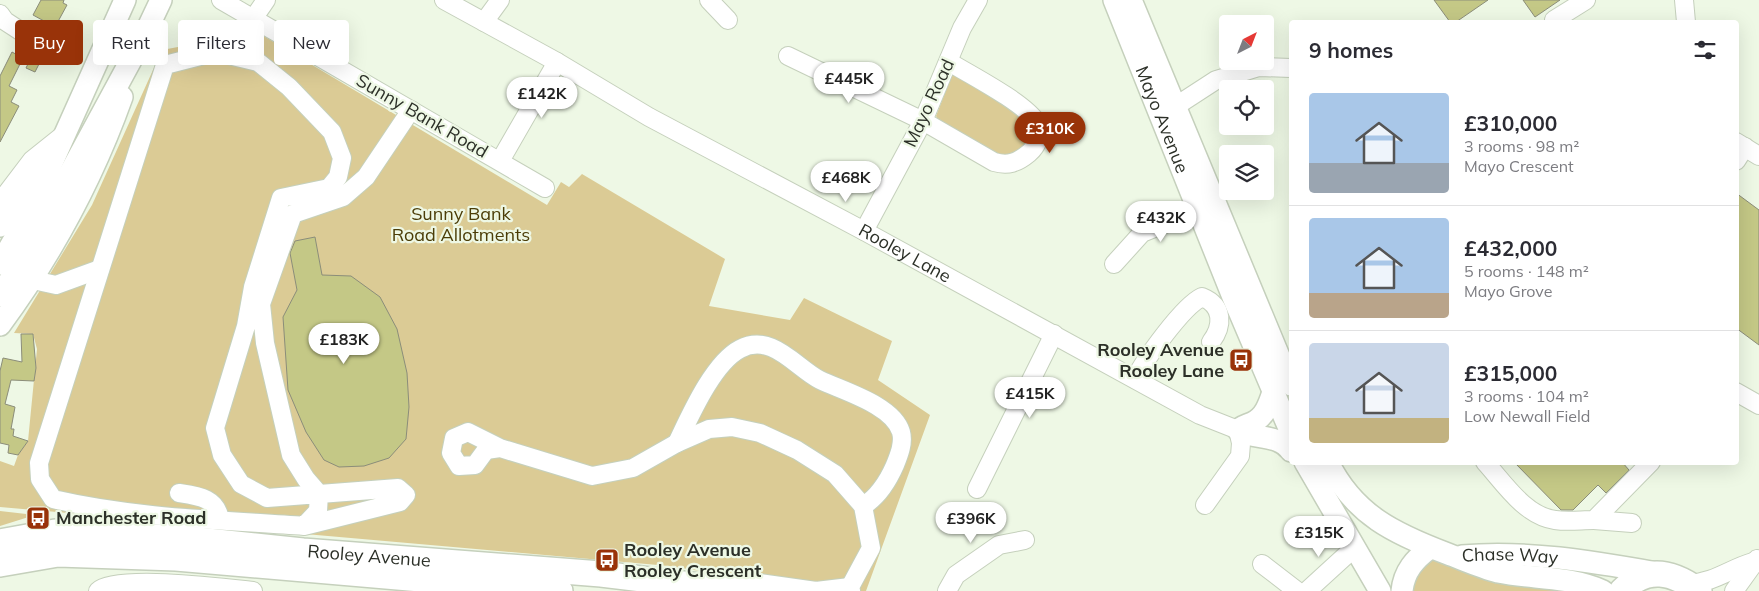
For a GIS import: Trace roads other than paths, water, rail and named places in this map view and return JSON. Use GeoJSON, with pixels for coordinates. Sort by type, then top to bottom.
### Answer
{"type":"FeatureCollection","features":[{"type":"Feature","properties":{"kind":"highway","name":"Rooley Avenue"},"geometry":{"type":"LineString","coordinates":[[0,542],[55,532],[201,530],[302,551],[601,574],[732,589]]}},
{"type":"Feature","properties":{"kind":"highway","name":"Rooley Avenue"},"geometry":{"type":"LineString","coordinates":[[0,564],[58,554],[176,558],[460,587],[560,591]]}},
{"type":"Feature","properties":{"kind":"highway","name":"Chase Way"},"geometry":{"type":"LineString","coordinates":[[1657,574],[1676,577],[1694,587]]}},
{"type":"Feature","properties":{"kind":"highway"},"geometry":{"type":"LineString","coordinates":[[1622,591],[1634,581],[1657,574]]}},
{"type":"Feature","properties":{"kind":"main road"},"geometry":{"type":"LineString","coordinates":[[0,264],[30,212],[125,0]]}},
{"type":"Feature","properties":{"kind":"main road"},"geometry":{"type":"LineString","coordinates":[[152,20],[161,0]]}},
{"type":"Feature","properties":{"kind":"main road","name":"Mayo Avenue"},"geometry":{"type":"LineString","coordinates":[[1114,0],[1199,210],[1282,388]]}},
{"type":"Feature","properties":{"kind":"main road","name":"Mayo Avenue"},"geometry":{"type":"LineString","coordinates":[[1131,0],[1176,106],[1282,388],[1289,423]]}},
{"type":"Feature","properties":{"kind":"main road"},"geometry":{"type":"LineString","coordinates":[[0,296],[27,252],[128,65]]}},
{"type":"Feature","properties":{"kind":"main road"},"geometry":{"type":"LineString","coordinates":[[0,325],[33,280],[75,204],[110,129],[133,65]]}},
{"type":"Feature","properties":{"kind":"main road"},"geometry":{"type":"LineString","coordinates":[[0,226],[15,202],[59,144]]}},
{"type":"Feature","properties":{"kind":"main road"},"geometry":{"type":"LineString","coordinates":[[1282,388],[1266,411],[1252,423],[1245,424],[1238,430],[1247,436],[1272,438],[1289,450]]}},
{"type":"Feature","properties":{"kind":"main road"},"geometry":{"type":"LineString","coordinates":[[1315,467],[1349,539],[1380,591]]}},
{"type":"Feature","properties":{"kind":"main road"},"geometry":{"type":"LineString","coordinates":[[1315,467],[1342,488],[1372,518],[1401,535],[1454,556]]}},
{"type":"Feature","properties":{"kind":"main road"},"geometry":{"type":"LineString","coordinates":[[1402,591],[1405,575],[1412,565],[1430,548]]}},
{"type":"Feature","properties":{"kind":"main road","name":"Chase Way"},"geometry":{"type":"LineString","coordinates":[[1454,556],[1493,553],[1605,564],[1657,574]]}},
{"type":"Feature","properties":{"kind":"main road","name":"Chase Way"},"geometry":{"type":"LineString","coordinates":[[1454,556],[1498,572],[1565,580],[1603,591]]}},
{"type":"Feature","properties":{"kind":"street","name":"Sunny Bank Road"},"geometry":{"type":"LineString","coordinates":[[221,0],[545,188]]}},
{"type":"Feature","properties":{"kind":"street"},"geometry":{"type":"LineString","coordinates":[[253,19],[266,0]]}},
{"type":"Feature","properties":{"kind":"street","name":"Rooley Lane"},"geometry":{"type":"LineString","coordinates":[[444,0],[557,62],[657,121],[864,231],[1200,415],[1238,430]]}},
{"type":"Feature","properties":{"kind":"street"},"geometry":{"type":"LineString","coordinates":[[484,22],[500,0]]}},
{"type":"Feature","properties":{"kind":"street"},"geometry":{"type":"LineString","coordinates":[[709,0],[728,20]]}},
{"type":"Feature","properties":{"kind":"street","name":"Mayo Road"},"geometry":{"type":"LineString","coordinates":[[864,231],[923,121],[962,28],[978,0]]}},
{"type":"Feature","properties":{"kind":"street"},"geometry":{"type":"LineString","coordinates":[[1554,20],[1586,0]]}},
{"type":"Feature","properties":{"kind":"street"},"geometry":{"type":"LineString","coordinates":[[1684,0],[1686,20]]}},
{"type":"Feature","properties":{"kind":"street"},"geometry":{"type":"LineString","coordinates":[[0,14],[5,21],[15,28]]}},
{"type":"Feature","properties":{"kind":"street"},"geometry":{"type":"LineString","coordinates":[[304,526],[318,512],[319,494],[306,479],[291,455],[255,306],[253,287],[281,198],[329,188],[338,177],[342,158],[332,132],[289,87],[258,62],[216,52],[165,65],[39,463],[40,479],[53,499],[201,530],[220,520],[304,526],[400,502],[406,495],[398,488],[319,494],[304,497],[267,498],[241,484],[222,455],[215,428],[246,326],[255,306],[293,214],[342,197],[366,178],[411,110]]}},
{"type":"Feature","properties":{"kind":"street"},"geometry":{"type":"LineString","coordinates":[[788,56],[923,121],[994,162],[1007,165],[1020,160],[1036,146],[1040,134],[1037,123],[1023,108],[949,62]]}},
{"type":"Feature","properties":{"kind":"street"},"geometry":{"type":"LineString","coordinates":[[500,161],[557,62]]}},
{"type":"Feature","properties":{"kind":"street"},"geometry":{"type":"LineString","coordinates":[[1176,106],[1216,80],[1259,67],[1289,68]]}},
{"type":"Feature","properties":{"kind":"street"},"geometry":{"type":"LineString","coordinates":[[0,202],[32,160],[59,144]]}},
{"type":"Feature","properties":{"kind":"street"},"geometry":{"type":"LineString","coordinates":[[1114,264],[1142,233],[1199,210]]}},
{"type":"Feature","properties":{"kind":"street"},"geometry":{"type":"LineString","coordinates":[[33,280],[56,285],[100,269]]}},
{"type":"Feature","properties":{"kind":"street"},"geometry":{"type":"LineString","coordinates":[[1135,379],[1143,362],[1195,300],[1202,297],[1209,300],[1218,311],[1221,323],[1218,332],[1210,342]]}},
{"type":"Feature","properties":{"kind":"street"},"geometry":{"type":"LineString","coordinates":[[976,489],[1054,334]]}},
{"type":"Feature","properties":{"kind":"street"},"geometry":{"type":"LineString","coordinates":[[676,443],[702,393],[720,366],[740,348],[763,345],[790,356],[812,376],[867,400],[893,417],[901,432],[901,449],[894,467],[875,498],[863,506]]}},
{"type":"Feature","properties":{"kind":"street"},"geometry":{"type":"LineString","coordinates":[[1739,394],[1759,406]]}},
{"type":"Feature","properties":{"kind":"street"},"geometry":{"type":"LineString","coordinates":[[500,448],[592,476],[634,468],[676,443],[709,429],[732,427],[760,433],[797,450],[835,474],[863,506],[871,548],[851,589],[816,591],[759,583],[732,589]]}},
{"type":"Feature","properties":{"kind":"street"},"geometry":{"type":"LineString","coordinates":[[1205,505],[1240,456],[1241,443],[1238,430]]}},
{"type":"Feature","properties":{"kind":"street"},"geometry":{"type":"LineString","coordinates":[[1487,465],[1522,503],[1541,516],[1554,520],[1594,520],[1632,523]]}},
{"type":"Feature","properties":{"kind":"street"},"geometry":{"type":"LineString","coordinates":[[1594,520],[1648,465]]}},
{"type":"Feature","properties":{"kind":"street"},"geometry":{"type":"LineString","coordinates":[[179,493],[201,496],[213,502],[219,510],[220,520]]}},
{"type":"Feature","properties":{"kind":"street"},"geometry":{"type":"LineString","coordinates":[[1306,591],[1349,539]]}},
{"type":"Feature","properties":{"kind":"street"},"geometry":{"type":"LineString","coordinates":[[947,591],[956,575],[998,545],[1026,540]]}},
{"type":"Feature","properties":{"kind":"street"},"geometry":{"type":"LineString","coordinates":[[1694,587],[1756,559]]}},
{"type":"Feature","properties":{"kind":"street"},"geometry":{"type":"LineString","coordinates":[[1734,591],[1748,574],[1756,559]]}},
{"type":"Feature","properties":{"kind":"street"},"geometry":{"type":"LineString","coordinates":[[1262,564],[1297,591]]}},
{"type":"Feature","properties":{"kind":"street"},"geometry":{"type":"LineString","coordinates":[[97,590],[115,583],[143,583],[181,584],[253,591]]}},
{"type":"Feature","properties":{"kind":"place","name":"Rooley Avenue Rooley Lane"},"geometry":{"type":"Point","coordinates":[1241,360]}},
{"type":"Feature","properties":{"kind":"place","name":"Manchester Road"},"geometry":{"type":"Point","coordinates":[38,518]}},
{"type":"Feature","properties":{"kind":"place","name":"Rooley Avenue Rooley Crescent"},"geometry":{"type":"Point","coordinates":[607,560]}},
{"type":"Feature","properties":{"kind":"park label","name":"Sunny Bank Road Allotments"},"geometry":{"type":"Point","coordinates":[461,224]}}]}
